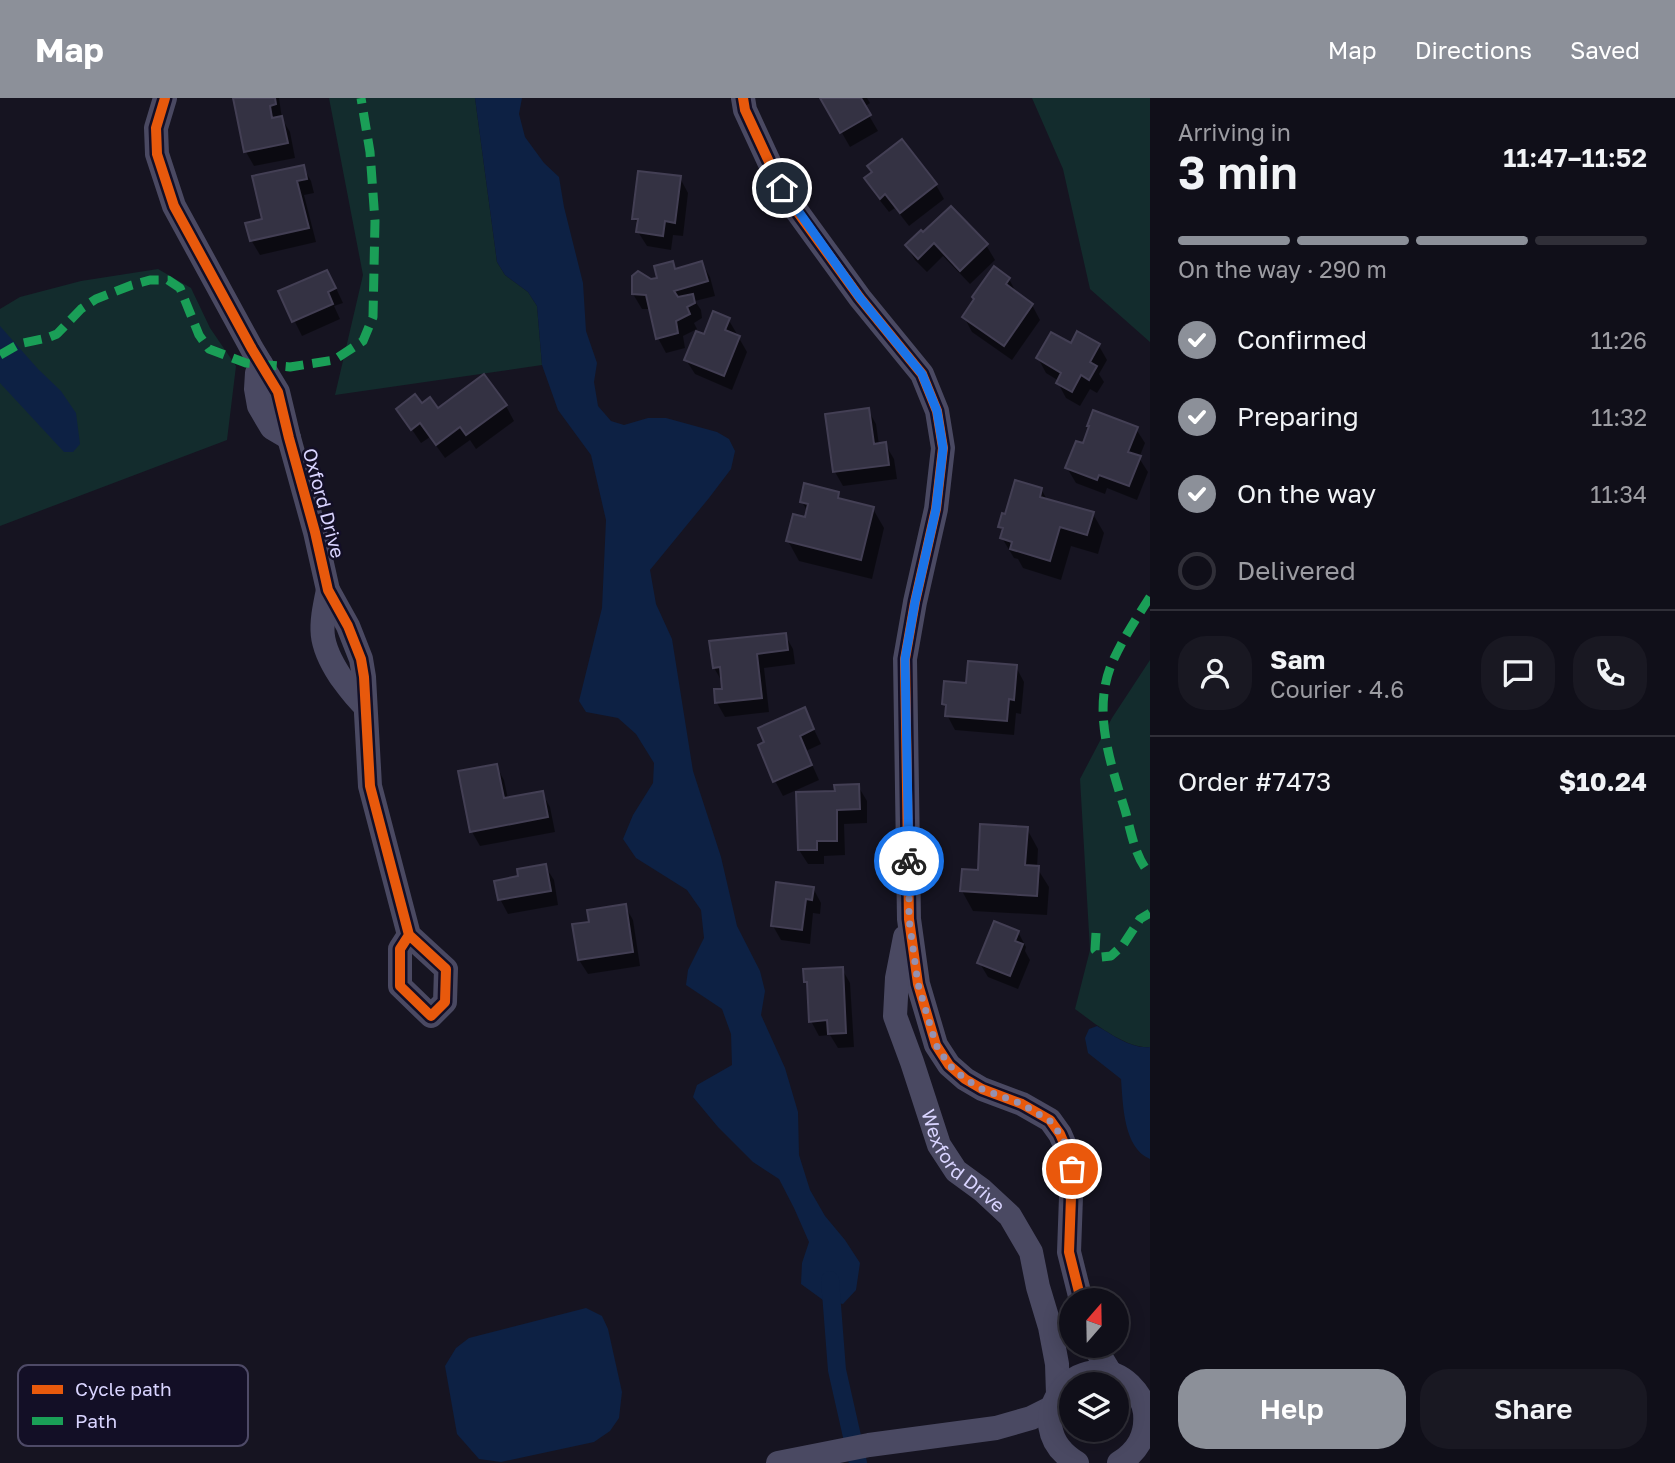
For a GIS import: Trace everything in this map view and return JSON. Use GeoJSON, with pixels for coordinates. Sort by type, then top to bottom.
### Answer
{"type":"FeatureCollection","features":[{"type":"Feature","properties":{"kind":"street","name":"Oxford Drive"},"geometry":{"type":"LineString","coordinates":[[165,98],[156,128],[157,154],[174,206],[278,392],[328,590],[362,659],[370,786],[409,935]]}},
{"type":"Feature","properties":{"kind":"street","name":"Wexford Drive"},"geometry":{"type":"LineString","coordinates":[[743,98],[745,110],[783,192],[860,298],[922,374],[937,411],[943,448],[936,509],[905,659],[909,919],[918,984],[936,1045],[949,1065],[973,1084],[1022,1104],[1050,1121],[1060,1134],[1068,1150],[1072,1169],[1069,1252],[1078,1288]]}},
{"type":"Feature","properties":{"kind":"street","name":"Wexford Drive"},"geometry":{"type":"LineString","coordinates":[[909,919],[897,978],[895,1016],[939,1145],[956,1171],[1010,1216],[1031,1252],[1057,1364],[1050,1424],[1057,1444]]}},
{"type":"Feature","properties":{"kind":"street"},"geometry":{"type":"LineString","coordinates":[[1107,1358],[1122,1372]]}},
{"type":"Feature","properties":{"kind":"street"},"geometry":{"type":"LineString","coordinates":[[1129,1378],[1144,1408],[1137,1442]]}},
{"type":"Feature","properties":{"kind":"street"},"geometry":{"type":"LineString","coordinates":[[778,1463],[812,1460],[869,1445],[996,1428],[1031,1419],[1059,1395]]}},
{"type":"Feature","properties":{"kind":"street"},"geometry":{"type":"LineString","coordinates":[[996,1428],[1023,1432],[1057,1444],[1063,1453],[1077,1463]]}},
{"type":"Feature","properties":{"kind":"green space"},"geometry":{"type":"Polygon","coordinates":[[[329,98],[475,98],[497,262],[505,275],[528,292],[537,306],[542,365],[335,395],[363,275],[329,98]]]}},
{"type":"Feature","properties":{"kind":"green space"},"geometry":{"type":"Polygon","coordinates":[[[1032,98],[1150,98],[1150,342],[1090,289],[1063,169],[1032,98]]]}},
{"type":"Feature","properties":{"kind":"green space"},"geometry":{"type":"Polygon","coordinates":[[[158,269],[191,288],[210,328],[236,366],[227,440],[0,526],[0,309],[20,297],[81,281],[158,269]]]}},
{"type":"Feature","properties":{"kind":"green space"},"geometry":{"type":"Polygon","coordinates":[[[1150,660],[1150,1047],[1141,1047],[1121,1040],[1075,1009],[1090,950],[1080,779],[1112,718],[1150,660]]]}},
{"type":"Feature","properties":{"kind":"water"},"geometry":{"type":"Polygon","coordinates":[[[475,98],[522,98],[519,114],[525,137],[544,163],[559,177],[583,283],[586,331],[597,363],[594,382],[598,406],[611,421],[624,425],[648,418],[666,418],[717,432],[729,439],[735,451],[731,469],[650,570],[656,604],[672,639],[693,771],[721,857],[737,926],[760,971],[765,991],[761,1015],[785,1068],[798,1112],[799,1155],[810,1190],[825,1216],[860,1263],[856,1290],[843,1304],[823,1300],[801,1284],[802,1263],[809,1242],[779,1179],[753,1162],[693,1097],[697,1085],[732,1065],[731,1034],[722,1009],[686,985],[688,970],[704,938],[701,910],[687,890],[636,858],[623,839],[633,815],[653,783],[654,763],[636,734],[618,718],[586,712],[579,701],[602,608],[606,520],[591,455],[558,410],[542,365],[537,306],[528,292],[505,275],[497,262],[475,98]]]}},
{"type":"Feature","properties":{"kind":"water"},"geometry":{"type":"Polygon","coordinates":[[[0,326],[61,391],[76,413],[80,444],[73,452],[64,452],[0,383],[0,326]]]}},
{"type":"Feature","properties":{"kind":"water"},"geometry":{"type":"Polygon","coordinates":[[[1097,1026],[1129,1044],[1150,1047],[1150,1159],[1134,1145],[1129,1135],[1121,1079],[1088,1053],[1085,1038],[1089,1029],[1097,1026]]]}},
{"type":"Feature","properties":{"kind":"water"},"geometry":{"type":"Polygon","coordinates":[[[586,1308],[602,1316],[608,1329],[622,1392],[619,1418],[610,1431],[594,1442],[501,1462],[479,1459],[457,1434],[445,1366],[456,1348],[469,1338],[586,1308]]]}},
{"type":"Feature","properties":{"kind":"building"},"geometry":{"type":"Polygon","coordinates":[[[233,98],[275,98],[276,104],[270,106],[272,118],[282,116],[288,143],[244,152],[233,98]]]}},
{"type":"Feature","properties":{"kind":"building"},"geometry":{"type":"Polygon","coordinates":[[[820,98],[861,98],[871,115],[840,133],[820,98]]]}},
{"type":"Feature","properties":{"kind":"building"},"geometry":{"type":"Polygon","coordinates":[[[902,139],[937,184],[900,213],[885,194],[880,199],[864,178],[872,172],[867,166],[902,139]]]}},
{"type":"Feature","properties":{"kind":"building"},"geometry":{"type":"Polygon","coordinates":[[[304,165],[307,179],[297,181],[309,228],[250,241],[245,223],[262,219],[252,176],[304,165]]]}},
{"type":"Feature","properties":{"kind":"building"},"geometry":{"type":"Polygon","coordinates":[[[638,171],[681,176],[675,223],[665,221],[663,236],[636,232],[638,219],[632,219],[638,171]]]}},
{"type":"Feature","properties":{"kind":"building"},"geometry":{"type":"Polygon","coordinates":[[[951,206],[988,244],[960,271],[934,243],[918,259],[905,245],[951,206]]]}},
{"type":"Feature","properties":{"kind":"building"},"geometry":{"type":"Polygon","coordinates":[[[673,261],[675,269],[702,261],[708,281],[674,291],[678,297],[693,294],[695,303],[687,307],[690,314],[676,321],[678,333],[656,339],[646,295],[632,294],[632,276],[638,271],[651,279],[657,278],[654,266],[673,261]]]}},
{"type":"Feature","properties":{"kind":"building"},"geometry":{"type":"Polygon","coordinates":[[[994,266],[1010,278],[1006,284],[1033,304],[1004,346],[962,317],[974,299],[972,297],[994,266]]]}},
{"type":"Feature","properties":{"kind":"building"},"geometry":{"type":"Polygon","coordinates":[[[327,270],[336,288],[328,292],[333,304],[292,322],[278,291],[327,270]]]}},
{"type":"Feature","properties":{"kind":"building"},"geometry":{"type":"Polygon","coordinates":[[[713,311],[730,318],[725,330],[740,336],[724,376],[684,360],[696,331],[704,334],[713,311]]]}},
{"type":"Feature","properties":{"kind":"building"},"geometry":{"type":"Polygon","coordinates":[[[1077,331],[1100,344],[1090,362],[1097,366],[1089,380],[1081,375],[1072,392],[1056,383],[1061,373],[1036,358],[1051,332],[1071,343],[1077,331]]]}},
{"type":"Feature","properties":{"kind":"building"},"geometry":{"type":"Polygon","coordinates":[[[484,374],[507,405],[466,435],[460,427],[436,445],[420,423],[411,430],[396,409],[415,394],[422,403],[430,397],[438,408],[484,374]]]}},
{"type":"Feature","properties":{"kind":"building"},"geometry":{"type":"Polygon","coordinates":[[[869,408],[874,444],[886,442],[889,465],[833,472],[825,414],[869,408]]]}},
{"type":"Feature","properties":{"kind":"building"},"geometry":{"type":"Polygon","coordinates":[[[1093,410],[1138,427],[1128,452],[1141,456],[1129,486],[1099,475],[1097,480],[1065,468],[1076,441],[1083,443],[1093,410]]]}},
{"type":"Feature","properties":{"kind":"building"},"geometry":{"type":"Polygon","coordinates":[[[1015,480],[1042,488],[1040,497],[1094,512],[1087,535],[1060,527],[1050,561],[1010,549],[1012,542],[1000,538],[1003,528],[998,527],[1002,513],[1005,514],[1015,480]]]}},
{"type":"Feature","properties":{"kind":"building"},"geometry":{"type":"Polygon","coordinates":[[[804,483],[839,492],[838,498],[874,507],[861,560],[786,541],[793,514],[805,517],[808,504],[800,502],[804,483]]]}},
{"type":"Feature","properties":{"kind":"building"},"geometry":{"type":"Polygon","coordinates":[[[786,633],[788,650],[757,654],[762,698],[715,703],[714,689],[722,689],[720,667],[713,668],[709,641],[786,633]]]}},
{"type":"Feature","properties":{"kind":"building"},"geometry":{"type":"Polygon","coordinates":[[[968,661],[1017,665],[1014,700],[1009,699],[1007,721],[945,716],[946,705],[942,704],[944,681],[966,683],[968,661]]]}},
{"type":"Feature","properties":{"kind":"building"},"geometry":{"type":"Polygon","coordinates":[[[805,707],[814,729],[800,736],[812,765],[773,782],[758,745],[764,742],[758,728],[805,707]]]}},
{"type":"Feature","properties":{"kind":"building"},"geometry":{"type":"Polygon","coordinates":[[[497,764],[504,798],[543,791],[548,817],[470,832],[458,771],[497,764]]]}},
{"type":"Feature","properties":{"kind":"building"},"geometry":{"type":"Polygon","coordinates":[[[859,784],[860,809],[837,810],[837,841],[817,841],[817,850],[798,850],[796,792],[835,791],[834,785],[859,784]]]}},
{"type":"Feature","properties":{"kind":"building"},"geometry":{"type":"Polygon","coordinates":[[[980,824],[1028,827],[1025,865],[1039,866],[1037,896],[960,891],[962,869],[978,870],[980,824]]]}},
{"type":"Feature","properties":{"kind":"building"},"geometry":{"type":"Polygon","coordinates":[[[546,864],[551,891],[498,900],[494,881],[518,876],[517,869],[546,864]]]}},
{"type":"Feature","properties":{"kind":"building"},"geometry":{"type":"Polygon","coordinates":[[[776,882],[814,887],[812,900],[806,899],[802,930],[771,926],[776,882]]]}},
{"type":"Feature","properties":{"kind":"building"},"geometry":{"type":"Polygon","coordinates":[[[626,904],[633,952],[578,960],[572,924],[589,922],[587,910],[626,904]]]}},
{"type":"Feature","properties":{"kind":"building"},"geometry":{"type":"Polygon","coordinates":[[[994,921],[1019,931],[1015,941],[1023,944],[1010,976],[977,963],[994,921]]]}},
{"type":"Feature","properties":{"kind":"building"},"geometry":{"type":"Polygon","coordinates":[[[843,967],[846,1033],[828,1034],[827,1020],[809,1022],[807,982],[804,982],[803,969],[843,967]]]}},
{"type":"Feature","properties":{"kind":"waterway"},"geometry":{"type":"LineString","coordinates":[[830,1280],[837,1370],[858,1463]]}},
{"type":"Feature","properties":{"kind":"marked path"},"geometry":{"type":"LineString","coordinates":[[0,355],[19,344],[57,334],[81,309],[96,299],[150,280],[168,280],[180,288],[199,335],[209,349],[246,363],[290,367],[334,360],[363,341],[373,317],[375,221],[370,152],[361,98]]}},
{"type":"Feature","properties":{"kind":"marked path"},"geometry":{"type":"LineString","coordinates":[[1150,597],[1128,631],[1110,668],[1103,703],[1106,739],[1114,775],[1137,852],[1150,874]]}},
{"type":"Feature","properties":{"kind":"marked path"},"geometry":{"type":"LineString","coordinates":[[1096,933],[1095,950],[1101,957],[1111,956],[1123,945],[1140,919],[1150,913]]}},
{"type":"Feature","properties":{"kind":"cycle path"},"geometry":{"type":"LineString","coordinates":[[165,98],[156,128],[157,154],[174,206],[278,392],[328,590],[348,626],[361,659],[370,786],[409,935],[446,969],[445,1002],[431,1016],[400,986],[400,949],[409,935]]}},
{"type":"Feature","properties":{"kind":"cycle path"},"geometry":{"type":"LineString","coordinates":[[743,98],[745,110],[783,192],[860,298],[922,374],[937,411],[943,448],[936,509],[905,659],[909,919],[918,984],[936,1045],[949,1065],[982,1089],[1022,1104],[1050,1120],[1060,1134],[1072,1169],[1069,1252],[1078,1288]]}},
{"type":"Feature","properties":{"kind":"way so far"},"geometry":{"type":"LineString","coordinates":[[909,861],[909,919],[918,984],[936,1045],[949,1065],[965,1079],[982,1089],[1022,1104],[1050,1121],[1068,1150],[1072,1169]]}},
{"type":"Feature","properties":{"kind":"route"},"geometry":{"type":"LineString","coordinates":[[782,188],[860,298],[922,374],[937,411],[943,448],[936,509],[905,659],[909,861]]}}]}
